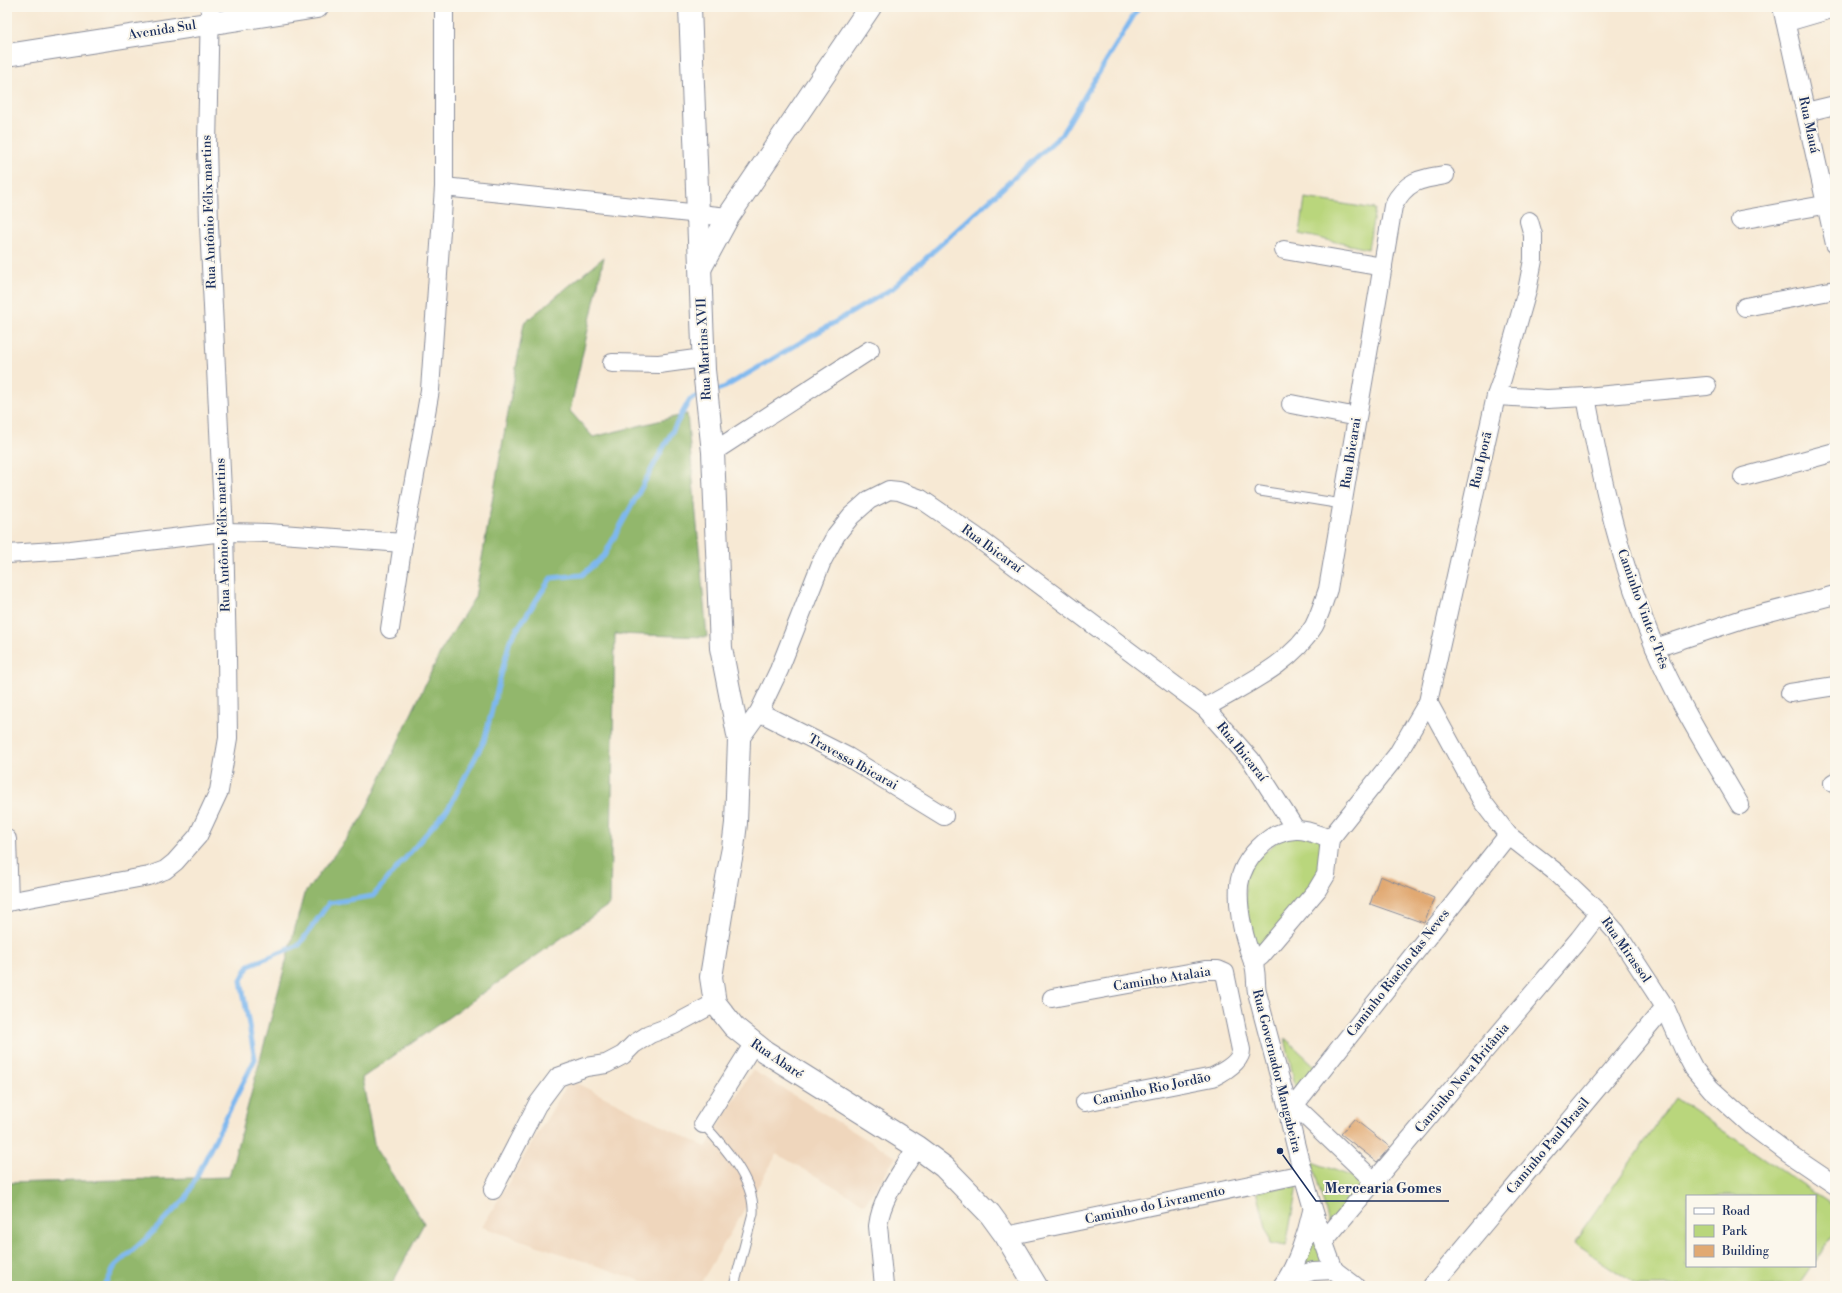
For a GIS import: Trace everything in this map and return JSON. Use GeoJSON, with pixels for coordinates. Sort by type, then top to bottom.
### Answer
{"type":"FeatureCollection","features":[{"type":"Feature","properties":{"kind":"street","name":"Avenida Sul"},"geometry":{"type":"LineString","coordinates":[[7,55],[210,15],[317,7]]}},
{"type":"Feature","properties":{"kind":"street"},"geometry":{"type":"LineString","coordinates":[[390,629],[403,543],[430,390],[444,187],[444,7]]}},
{"type":"Feature","properties":{"kind":"street","name":"Rua Martins XVII"},"geometry":{"type":"LineString","coordinates":[[690,7],[699,214],[703,364],[713,452],[721,648],[739,740]]}},
{"type":"Feature","properties":{"kind":"street"},"geometry":{"type":"LineString","coordinates":[[700,268],[728,217],[870,7]]}},
{"type":"Feature","properties":{"kind":"street"},"geometry":{"type":"LineString","coordinates":[[1784,14],[1816,14],[1835,8]]}},
{"type":"Feature","properties":{"kind":"street","name":"Rua Mauá"},"geometry":{"type":"LineString","coordinates":[[1784,14],[1806,112],[1830,204],[1835,244]]}},
{"type":"Feature","properties":{"kind":"street","name":"Rua Antônio Félix martins"},"geometry":{"type":"LineString","coordinates":[[8,902],[149,876],[165,870],[175,862],[198,836],[219,791],[228,738],[224,532],[208,210],[207,144],[210,15]]}},
{"type":"Feature","properties":{"kind":"street"},"geometry":{"type":"LineString","coordinates":[[1806,112],[1835,105]]}},
{"type":"Feature","properties":{"kind":"street","name":"Rua Ibicarai"},"geometry":{"type":"LineString","coordinates":[[1205,708],[1286,658],[1301,643],[1314,626],[1328,589],[1393,206],[1399,193],[1420,180],[1445,175]]}},
{"type":"Feature","properties":{"kind":"street"},"geometry":{"type":"LineString","coordinates":[[444,187],[728,217]]}},
{"type":"Feature","properties":{"kind":"street"},"geometry":{"type":"LineString","coordinates":[[1740,220],[1830,204]]}},
{"type":"Feature","properties":{"kind":"street","name":"Rua Iporã"},"geometry":{"type":"LineString","coordinates":[[1428,702],[1496,396],[1527,291],[1533,260],[1533,235],[1529,221]]}},
{"type":"Feature","properties":{"kind":"street"},"geometry":{"type":"LineString","coordinates":[[1284,250],[1383,268]]}},
{"type":"Feature","properties":{"kind":"street"},"geometry":{"type":"LineString","coordinates":[[1746,307],[1835,290]]}},
{"type":"Feature","properties":{"kind":"street"},"geometry":{"type":"LineString","coordinates":[[713,452],[870,350]]}},
{"type":"Feature","properties":{"kind":"street"},"geometry":{"type":"LineString","coordinates":[[612,363],[703,364]]}},
{"type":"Feature","properties":{"kind":"street"},"geometry":{"type":"LineString","coordinates":[[1496,396],[1547,399],[1707,386]]}},
{"type":"Feature","properties":{"kind":"street","name":"Caminho Vinte e Três"},"geometry":{"type":"LineString","coordinates":[[1586,397],[1602,479],[1620,549],[1655,648],[1683,707],[1740,804]]}},
{"type":"Feature","properties":{"kind":"street"},"geometry":{"type":"LineString","coordinates":[[1291,404],[1357,417]]}},
{"type":"Feature","properties":{"kind":"street"},"geometry":{"type":"LineString","coordinates":[[1743,477],[1835,452]]}},
{"type":"Feature","properties":{"kind":"street","name":"Rua Ibicaraí"},"geometry":{"type":"LineString","coordinates":[[739,740],[758,712],[779,670],[822,561],[836,535],[860,507],[879,494],[889,490],[899,490],[937,509],[1205,708],[1251,760],[1296,830]]}},
{"type":"Feature","properties":{"kind":"street"},"geometry":{"type":"LineString","coordinates":[[7,554],[71,550],[224,532],[268,533],[403,543]]}},
{"type":"Feature","properties":{"kind":"street"},"geometry":{"type":"LineString","coordinates":[[1655,648],[1746,618],[1835,596]]}},
{"type":"Feature","properties":{"kind":"street"},"geometry":{"type":"LineString","coordinates":[[1790,693],[1835,686]]}},
{"type":"Feature","properties":{"kind":"street"},"geometry":{"type":"LineString","coordinates":[[1253,962],[1317,890],[1323,880],[1328,861],[1330,839],[1397,755],[1428,702]]}},
{"type":"Feature","properties":{"kind":"street","name":"Rua Mirassol"},"geometry":{"type":"LineString","coordinates":[[1428,702],[1482,802],[1508,835],[1557,873],[1599,912],[1616,932],[1665,1007],[1694,1069],[1711,1089],[1752,1126],[1789,1154],[1833,1180]]}},
{"type":"Feature","properties":{"kind":"street","name":"Travessa Ibicarai"},"geometry":{"type":"LineString","coordinates":[[758,712],[848,757],[944,816]]}},
{"type":"Feature","properties":{"kind":"street","name":"Rua Abaré"},"geometry":{"type":"LineString","coordinates":[[739,740],[736,823],[711,977],[715,1003],[734,1027],[777,1060],[917,1147],[944,1167],[990,1214],[1006,1236],[1036,1286]]}},
{"type":"Feature","properties":{"kind":"street","name":"Rua Governador Mangabeira"},"geometry":{"type":"LineString","coordinates":[[1330,839],[1296,830],[1282,832],[1263,843],[1255,852],[1242,874],[1239,884],[1242,927],[1253,962],[1257,990],[1291,1108],[1303,1174],[1312,1212],[1334,1270]]}},
{"type":"Feature","properties":{"kind":"street","name":"Caminho Riacho das Neves"},"geometry":{"type":"LineString","coordinates":[[1291,1108],[1508,835]]}},
{"type":"Feature","properties":{"kind":"street"},"geometry":{"type":"LineString","coordinates":[[7,839],[8,902]]}},
{"type":"Feature","properties":{"kind":"street","name":"Caminho Nova Britânia"},"geometry":{"type":"LineString","coordinates":[[1323,1242],[1579,939],[1599,912]]}},
{"type":"Feature","properties":{"kind":"street","name":"Caminho Atalaia"},"geometry":{"type":"LineString","coordinates":[[1052,998],[1205,970],[1218,970],[1225,973],[1234,1019]]}},
{"type":"Feature","properties":{"kind":"street"},"geometry":{"type":"LineString","coordinates":[[493,1190],[537,1105],[558,1077],[586,1067],[606,1064],[623,1055],[634,1044],[650,1034],[674,1024],[715,1003]]}},
{"type":"Feature","properties":{"kind":"street","name":"Caminho Paul Brasil"},"geometry":{"type":"LineString","coordinates":[[1432,1286],[1665,1007]]}},
{"type":"Feature","properties":{"kind":"street"},"geometry":{"type":"LineString","coordinates":[[1234,1019],[1263,1012]]}},
{"type":"Feature","properties":{"kind":"street","name":"Caminho Rio Jordão"},"geometry":{"type":"LineString","coordinates":[[1086,1102],[1197,1081],[1224,1072],[1241,1054],[1234,1019]]}},
{"type":"Feature","properties":{"kind":"street"},"geometry":{"type":"LineString","coordinates":[[703,1124],[754,1043]]}},
{"type":"Feature","properties":{"kind":"street"},"geometry":{"type":"LineString","coordinates":[[1291,1108],[1375,1182]]}},
{"type":"Feature","properties":{"kind":"street"},"geometry":{"type":"LineString","coordinates":[[884,1286],[878,1226],[879,1216],[887,1197],[917,1147]]}},
{"type":"Feature","properties":{"kind":"street","name":"Caminho do Livramento"},"geometry":{"type":"LineString","coordinates":[[1006,1236],[1303,1174]]}},
{"type":"Feature","properties":{"kind":"street"},"geometry":{"type":"LineString","coordinates":[[1285,1282],[1305,1238],[1312,1212]]}},
{"type":"Feature","properties":{"kind":"street"},"geometry":{"type":"LineString","coordinates":[[1285,1282],[1313,1271],[1334,1270],[1355,1286]]}},
{"type":"Feature","properties":{"kind":"lane"},"geometry":{"type":"LineString","coordinates":[[1260,491],[1342,504]]}},
{"type":"Feature","properties":{"kind":"lane"},"geometry":{"type":"LineString","coordinates":[[703,1124],[722,1145],[750,1188],[754,1202],[753,1213],[734,1286]]}},
{"type":"Feature","properties":{"kind":"shaded area"},"geometry":{"type":"Polygon","coordinates":[[[752,1070],[896,1157],[865,1204],[777,1154],[699,1286],[657,1286],[482,1227],[570,1080],[706,1147],[752,1070]]]}},
{"type":"Feature","properties":{"kind":"green space"},"geometry":{"type":"Polygon","coordinates":[[[1305,198],[1375,209],[1368,249],[1300,234],[1305,198]]]}},
{"type":"Feature","properties":{"kind":"green space"},"geometry":{"type":"Polygon","coordinates":[[[604,257],[570,411],[593,437],[687,414],[707,637],[615,634],[610,904],[362,1078],[375,1148],[424,1223],[391,1286],[7,1286],[7,1183],[229,1177],[304,894],[361,820],[441,651],[475,597],[524,323],[604,257]]]}},
{"type":"Feature","properties":{"kind":"green space"},"geometry":{"type":"Polygon","coordinates":[[[1300,822],[1318,835],[1325,854],[1324,873],[1251,967],[1244,875],[1259,857],[1300,822]]]}},
{"type":"Feature","properties":{"kind":"green space"},"geometry":{"type":"Polygon","coordinates":[[[1285,1038],[1317,1068],[1296,1090],[1285,1038]]]}},
{"type":"Feature","properties":{"kind":"green space"},"geometry":{"type":"Polygon","coordinates":[[[1675,1098],[1835,1207],[1835,1233],[1816,1261],[1816,1195],[1686,1195],[1686,1267],[1811,1267],[1798,1286],[1638,1286],[1574,1243],[1675,1098]]]}},
{"type":"Feature","properties":{"kind":"green space"},"geometry":{"type":"Polygon","coordinates":[[[1312,1162],[1365,1181],[1329,1223],[1312,1162]]]}},
{"type":"Feature","properties":{"kind":"green space"},"geometry":{"type":"Polygon","coordinates":[[[1297,1186],[1286,1246],[1270,1243],[1257,1191],[1297,1186]]]}},
{"type":"Feature","properties":{"kind":"green space"},"geometry":{"type":"Polygon","coordinates":[[[1314,1229],[1325,1265],[1294,1272],[1314,1229]]]}},
{"type":"Feature","properties":{"kind":"building"},"geometry":{"type":"Polygon","coordinates":[[[1380,876],[1434,898],[1424,923],[1370,904],[1380,876]]]}},
{"type":"Feature","properties":{"kind":"building"},"geometry":{"type":"Polygon","coordinates":[[[1354,1119],[1390,1147],[1377,1162],[1341,1134],[1354,1119]]]}},
{"type":"Feature","properties":{"kind":"waterway"},"geometry":{"type":"LineString","coordinates":[[712,392],[725,387],[893,288],[1061,135],[1139,7]]}},
{"type":"Feature","properties":{"kind":"waterway"},"geometry":{"type":"LineString","coordinates":[[105,1286],[115,1266],[150,1235],[186,1198],[255,1059],[241,980],[249,965],[299,945],[329,903],[373,896],[449,807],[484,741],[510,640],[551,578],[582,575],[604,556],[690,399],[702,395]]}},
{"type":"Feature","properties":{"kind":"place","name":"Mercearia Gomes"},"geometry":{"type":"Point","coordinates":[1280,1151]}}]}
